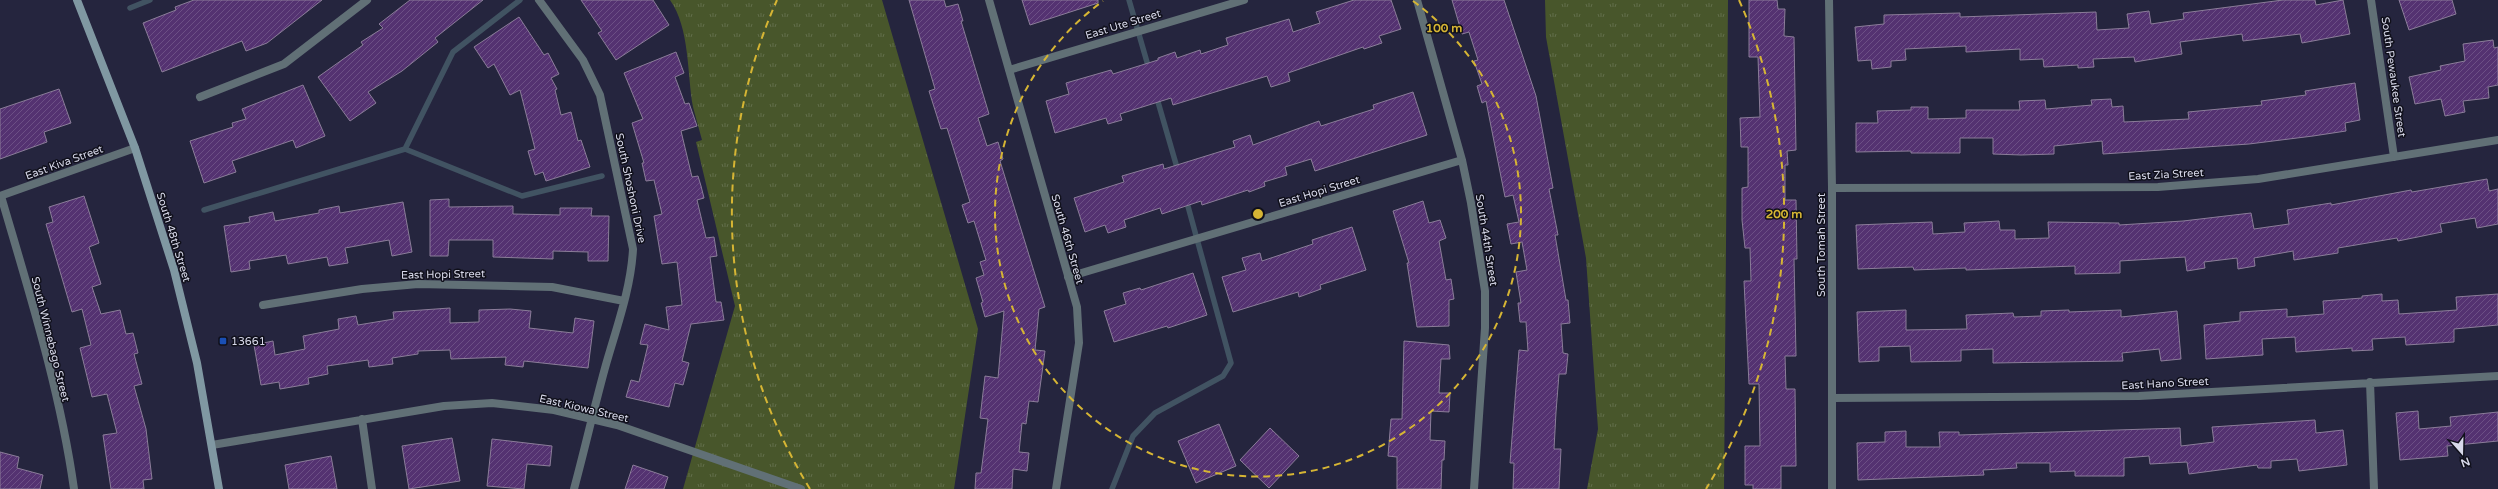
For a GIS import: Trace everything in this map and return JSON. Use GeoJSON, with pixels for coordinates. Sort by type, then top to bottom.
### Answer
{"type":"FeatureCollection","features":[{"type":"Feature","properties":{"kind":"main road","name":"South 48th Street"},"geometry":{"type":"LineString","coordinates":[[77,0],[135,148],[174,270],[197,362],[219,489]]}},
{"type":"Feature","properties":{"kind":"street"},"geometry":{"type":"LineString","coordinates":[[200,97],[284,64],[367,0]]}},
{"type":"Feature","properties":{"kind":"street","name":"South Shoshoni Drive"},"geometry":{"type":"LineString","coordinates":[[539,0],[583,60],[600,95],[633,249],[632,268],[591,418],[574,489]]}},
{"type":"Feature","properties":{"kind":"street","name":"South 46th Street"},"geometry":{"type":"LineString","coordinates":[[988,0],[1076,307],[1079,343],[1056,489]]}},
{"type":"Feature","properties":{"kind":"street","name":"East Ute Street"},"geometry":{"type":"LineString","coordinates":[[1008,70],[1244,0]]}},
{"type":"Feature","properties":{"kind":"street","name":"South 44th Street"},"geometry":{"type":"LineString","coordinates":[[1417,0],[1462,160],[1471,203],[1485,290],[1485,328],[1474,489]]}},
{"type":"Feature","properties":{"kind":"street","name":"South Tomah Street"},"geometry":{"type":"LineString","coordinates":[[1829,0],[1832,188],[1832,489]]}},
{"type":"Feature","properties":{"kind":"street","name":"South Pewaukee Street"},"geometry":{"type":"LineString","coordinates":[[2371,0],[2394,157]]}},
{"type":"Feature","properties":{"kind":"street","name":"East Zia Street"},"geometry":{"type":"LineString","coordinates":[[1832,188],[2158,187],[2258,179],[2498,140]]}},
{"type":"Feature","properties":{"kind":"street","name":"East Kiva Street"},"geometry":{"type":"LineString","coordinates":[[0,196],[135,148]]}},
{"type":"Feature","properties":{"kind":"street","name":"East Hopi Street"},"geometry":{"type":"LineString","coordinates":[[1068,277],[1462,160]]}},
{"type":"Feature","properties":{"kind":"street","name":"South Winnebago Street"},"geometry":{"type":"LineString","coordinates":[[0,196],[40,331],[70,463],[74,489]]}},
{"type":"Feature","properties":{"kind":"street","name":"East Hopi Street"},"geometry":{"type":"LineString","coordinates":[[263,305],[362,289],[418,284],[552,287],[624,300]]}},
{"type":"Feature","properties":{"kind":"street","name":"East Hano Street"},"geometry":{"type":"LineString","coordinates":[[1832,398],[2139,396],[2498,376]]}},
{"type":"Feature","properties":{"kind":"street"},"geometry":{"type":"LineString","coordinates":[[2370,382],[2374,489]]}},
{"type":"Feature","properties":{"kind":"street","name":"East Kiowa Street"},"geometry":{"type":"LineString","coordinates":[[212,445],[444,406],[492,403],[554,410],[617,425],[729,462],[801,489]]}},
{"type":"Feature","properties":{"kind":"street"},"geometry":{"type":"LineString","coordinates":[[362,419],[372,489]]}},
{"type":"Feature","properties":{"kind":"green space"},"geometry":{"type":"Polygon","coordinates":[[[670,0],[882,0],[978,329],[954,489],[683,489],[735,306],[696,142],[702,140],[693,107],[684,37],[681,24],[670,0]]]}},
{"type":"Feature","properties":{"kind":"green space"},"geometry":{"type":"Polygon","coordinates":[[[1545,0],[1728,0],[1724,489],[1587,489],[1598,429],[1586,258],[1546,37],[1545,0]]]}},
{"type":"Feature","properties":{"kind":"building"},"geometry":{"type":"Polygon","coordinates":[[[194,0],[322,0],[267,43],[246,51],[242,41],[162,72],[143,23],[176,10],[175,7],[194,0]]]}},
{"type":"Feature","properties":{"kind":"building"},"geometry":{"type":"Polygon","coordinates":[[[410,0],[483,0],[435,38],[438,42],[402,71],[368,92],[376,103],[350,121],[318,77],[363,45],[361,42],[383,28],[379,24],[410,0]]]}},
{"type":"Feature","properties":{"kind":"building"},"geometry":{"type":"Polygon","coordinates":[[[581,0],[653,0],[669,25],[616,60],[598,33],[602,31],[581,0]]]}},
{"type":"Feature","properties":{"kind":"building"},"geometry":{"type":"Polygon","coordinates":[[[909,0],[944,0],[946,7],[958,4],[963,21],[961,21],[989,114],[978,118],[987,146],[998,142],[1003,159],[1000,161],[1045,307],[1039,309],[1035,350],[1045,351],[1038,402],[1029,401],[1026,424],[1022,423],[1019,452],[1029,453],[1027,471],[1013,469],[1012,489],[975,489],[976,473],[981,473],[988,419],[980,418],[985,376],[998,378],[1004,311],[985,317],[981,303],[983,302],[976,278],[984,275],[980,262],[986,260],[974,221],[968,223],[962,205],[970,202],[947,128],[941,129],[929,91],[935,89],[909,0]]]}},
{"type":"Feature","properties":{"kind":"building"},"geometry":{"type":"Polygon","coordinates":[[[1022,0],[1098,0],[1098,3],[1030,25],[1022,0]]]}},
{"type":"Feature","properties":{"kind":"building"},"geometry":{"type":"Polygon","coordinates":[[[1354,0],[1391,0],[1401,29],[1379,36],[1382,43],[1364,49],[1363,47],[1288,73],[1290,81],[1271,87],[1267,76],[1173,105],[1171,98],[1120,114],[1122,120],[1108,124],[1106,118],[1055,133],[1046,101],[1069,94],[1066,83],[1111,70],[1113,74],[1158,60],[1158,58],[1175,52],[1177,58],[1200,50],[1201,54],[1228,45],[1226,38],[1289,19],[1293,32],[1320,23],[1316,12],[1354,0]]]}},
{"type":"Feature","properties":{"kind":"building"},"geometry":{"type":"Polygon","coordinates":[[[1452,0],[1504,0],[1536,96],[1553,188],[1549,189],[1558,235],[1555,235],[1566,300],[1568,300],[1570,323],[1561,324],[1563,353],[1568,354],[1566,374],[1559,374],[1556,412],[1554,449],[1561,449],[1559,489],[1513,489],[1514,463],[1510,463],[1519,350],[1528,351],[1526,322],[1520,322],[1518,303],[1521,303],[1516,272],[1527,270],[1522,242],[1511,244],[1507,224],[1519,222],[1513,195],[1505,197],[1486,101],[1482,103],[1477,86],[1482,84],[1474,61],[1478,60],[1469,32],[1462,34],[1452,0]]]}},
{"type":"Feature","properties":{"kind":"building"},"geometry":{"type":"Polygon","coordinates":[[[1749,0],[1777,0],[1778,9],[1785,9],[1784,36],[1794,37],[1796,150],[1787,151],[1788,165],[1785,165],[1785,200],[1796,200],[1797,259],[1794,259],[1796,356],[1785,356],[1786,389],[1795,389],[1796,466],[1781,466],[1781,489],[1753,489],[1753,485],[1745,485],[1745,446],[1760,446],[1759,384],[1749,384],[1744,281],[1751,281],[1750,248],[1745,248],[1742,220],[1742,188],[1748,187],[1748,147],[1741,147],[1740,118],[1760,117],[1758,57],[1749,57],[1749,0]]]}},
{"type":"Feature","properties":{"kind":"building"},"geometry":{"type":"Polygon","coordinates":[[[2283,0],[2315,0],[2316,5],[2343,0],[2350,34],[2302,43],[2300,34],[2243,41],[2242,34],[2180,42],[2182,54],[2135,62],[2134,57],[2093,59],[2094,67],[2078,68],[2078,65],[2044,67],[2043,59],[2020,60],[2020,49],[1966,52],[1966,46],[1905,49],[1906,60],[1891,61],[1891,67],[1872,69],[1871,60],[1858,61],[1855,27],[1884,24],[1884,15],[1960,13],[1960,17],[2096,12],[2097,30],[2129,28],[2127,14],[2149,11],[2151,24],[2184,19],[2183,13],[2283,0]]]}},
{"type":"Feature","properties":{"kind":"building"},"geometry":{"type":"Polygon","coordinates":[[[2399,0],[2452,0],[2456,14],[2409,30],[2399,0]]]}},
{"type":"Feature","properties":{"kind":"building"},"geometry":{"type":"Polygon","coordinates":[[[519,17],[544,55],[548,53],[559,74],[551,78],[557,89],[555,90],[561,115],[571,112],[578,141],[581,140],[590,167],[546,181],[543,172],[535,175],[528,151],[535,149],[520,90],[510,95],[494,64],[488,68],[474,47],[519,17]]]}},
{"type":"Feature","properties":{"kind":"building"},"geometry":{"type":"Polygon","coordinates":[[[2493,40],[2494,48],[2498,47],[2498,85],[2488,87],[2489,98],[2463,101],[2465,112],[2445,116],[2441,99],[2415,104],[2409,77],[2441,70],[2440,66],[2465,61],[2463,44],[2493,40]]]}},
{"type":"Feature","properties":{"kind":"building"},"geometry":{"type":"Polygon","coordinates":[[[676,52],[684,73],[675,77],[685,104],[689,103],[697,126],[681,131],[692,177],[698,176],[704,198],[697,200],[706,238],[714,237],[717,256],[710,257],[716,302],[721,302],[724,320],[691,324],[682,361],[689,363],[683,385],[675,383],[669,407],[626,397],[631,380],[639,382],[648,345],[640,344],[645,324],[669,330],[666,307],[682,305],[677,262],[662,264],[654,216],[662,214],[654,180],[646,181],[642,163],[644,163],[632,123],[643,119],[624,73],[676,52]]]}},
{"type":"Feature","properties":{"kind":"building"},"geometry":{"type":"Polygon","coordinates":[[[2355,83],[2360,120],[2345,123],[2346,131],[2313,136],[2249,144],[2103,154],[2102,141],[2054,146],[2054,154],[1993,154],[1993,138],[1960,138],[1960,153],[1911,153],[1911,151],[1856,152],[1856,123],[1878,123],[1877,111],[1911,110],[1911,107],[1928,107],[1928,119],[1966,118],[1966,110],[2020,110],[2019,101],[2045,100],[2046,109],[2092,105],[2091,100],[2111,99],[2112,107],[2123,106],[2124,122],[2189,119],[2188,112],[2262,105],[2261,101],[2306,95],[2305,91],[2355,83]]]}},
{"type":"Feature","properties":{"kind":"building"},"geometry":{"type":"Polygon","coordinates":[[[303,85],[325,136],[296,148],[293,140],[232,161],[236,172],[204,183],[190,141],[233,127],[232,123],[246,119],[242,109],[303,85]]]}},
{"type":"Feature","properties":{"kind":"building"},"geometry":{"type":"Polygon","coordinates":[[[59,89],[71,123],[44,132],[47,142],[0,159],[0,109],[59,89]]]}},
{"type":"Feature","properties":{"kind":"building"},"geometry":{"type":"Polygon","coordinates":[[[1413,92],[1427,135],[1315,171],[1311,159],[1285,167],[1287,175],[1264,182],[1265,186],[1249,192],[1248,190],[1202,205],[1201,201],[1162,214],[1160,208],[1124,220],[1126,227],[1108,233],[1105,225],[1085,232],[1074,198],[1124,182],[1122,176],[1163,164],[1164,169],[1235,147],[1233,141],[1250,135],[1253,145],[1319,121],[1321,126],[1374,109],[1373,105],[1413,92]]]}},
{"type":"Feature","properties":{"kind":"building"},"geometry":{"type":"Polygon","coordinates":[[[2487,179],[2489,191],[2498,189],[2498,224],[2477,228],[2475,218],[2440,224],[2442,232],[2398,241],[2397,238],[2338,248],[2338,253],[2294,260],[2293,251],[2254,258],[2255,266],[2238,269],[2237,258],[2204,262],[2205,268],[2187,271],[2185,257],[2120,261],[2120,273],[2075,274],[2075,266],[1966,270],[1966,268],[1914,270],[1913,267],[1858,269],[1856,225],[1932,222],[1933,234],[1965,232],[1964,223],[1999,221],[2000,230],[2015,230],[2015,239],[2049,238],[2048,222],[2119,223],[2119,225],[2183,221],[2251,213],[2254,229],[2289,224],[2287,210],[2331,203],[2331,205],[2411,190],[2412,192],[2487,179]]]}},
{"type":"Feature","properties":{"kind":"building"},"geometry":{"type":"Polygon","coordinates":[[[84,196],[99,243],[89,247],[101,284],[92,287],[101,314],[120,310],[126,334],[133,333],[138,353],[134,354],[142,384],[134,386],[146,429],[152,479],[143,480],[144,489],[111,489],[103,435],[117,433],[107,394],[92,397],[80,348],[91,345],[82,309],[72,312],[46,224],[53,222],[49,207],[84,196]]]}},
{"type":"Feature","properties":{"kind":"building"},"geometry":{"type":"Polygon","coordinates":[[[449,199],[449,207],[513,206],[513,214],[560,215],[560,208],[592,208],[591,216],[609,216],[608,261],[588,261],[588,252],[553,251],[553,259],[493,257],[493,240],[449,240],[448,256],[430,256],[430,200],[449,199]]]}},
{"type":"Feature","properties":{"kind":"building"},"geometry":{"type":"Polygon","coordinates":[[[1423,201],[1429,223],[1440,220],[1446,238],[1439,241],[1446,280],[1451,279],[1454,299],[1449,300],[1449,326],[1417,327],[1407,263],[1409,263],[1393,211],[1423,201]]]}},
{"type":"Feature","properties":{"kind":"building"},"geometry":{"type":"Polygon","coordinates":[[[403,202],[412,252],[392,256],[389,240],[345,248],[348,263],[329,266],[327,257],[288,264],[286,255],[249,261],[250,269],[231,272],[224,226],[250,222],[249,217],[273,212],[275,221],[319,213],[319,210],[339,206],[340,213],[403,202]]]}},
{"type":"Feature","properties":{"kind":"building"},"geometry":{"type":"Polygon","coordinates":[[[1352,227],[1366,270],[1320,285],[1321,289],[1299,297],[1298,292],[1233,312],[1222,277],[1246,270],[1242,258],[1260,253],[1262,261],[1313,244],[1312,240],[1352,227]]]}},
{"type":"Feature","properties":{"kind":"building"},"geometry":{"type":"Polygon","coordinates":[[[1193,273],[1207,315],[1168,328],[1167,326],[1114,342],[1104,311],[1126,304],[1123,293],[1140,288],[1141,290],[1193,273]]]}},
{"type":"Feature","properties":{"kind":"building"},"geometry":{"type":"Polygon","coordinates":[[[2382,294],[2382,301],[2398,300],[2399,314],[2457,310],[2456,297],[2498,294],[2498,325],[2454,329],[2454,342],[2406,345],[2405,337],[2372,339],[2373,350],[2352,351],[2352,348],[2296,352],[2295,337],[2262,339],[2263,355],[2206,359],[2204,325],[2240,321],[2240,312],[2287,309],[2287,317],[2324,314],[2323,301],[2362,298],[2362,296],[2382,294]]]}},
{"type":"Feature","properties":{"kind":"building"},"geometry":{"type":"Polygon","coordinates":[[[450,308],[450,323],[479,322],[479,310],[510,309],[531,311],[529,328],[573,333],[575,318],[594,321],[588,368],[524,361],[523,367],[505,365],[506,357],[451,359],[450,350],[418,351],[418,354],[392,358],[393,364],[369,367],[368,360],[327,366],[328,374],[308,378],[309,384],[280,389],[279,382],[261,385],[254,345],[273,341],[275,355],[305,349],[303,336],[339,329],[338,319],[356,316],[358,325],[394,319],[393,312],[450,308]]]}},
{"type":"Feature","properties":{"kind":"building"},"geometry":{"type":"Polygon","coordinates":[[[1906,310],[1906,330],[1967,329],[1966,315],[2013,313],[2014,317],[2041,316],[2041,311],[2069,310],[2069,312],[2121,310],[2121,317],[2177,311],[2181,359],[2161,361],[2159,349],[2122,353],[2123,361],[1993,363],[1993,349],[1961,350],[1961,361],[1911,362],[1910,346],[1879,347],[1879,361],[1859,362],[1857,312],[1906,310]]]}},
{"type":"Feature","properties":{"kind":"building"},"geometry":{"type":"Polygon","coordinates":[[[1404,341],[1449,345],[1450,359],[1441,359],[1439,393],[1450,393],[1449,412],[1431,411],[1430,440],[1445,441],[1444,460],[1442,460],[1441,489],[1397,489],[1397,457],[1388,456],[1391,419],[1402,419],[1404,341]]]}},
{"type":"Feature","properties":{"kind":"building"},"geometry":{"type":"Polygon","coordinates":[[[2418,411],[2419,429],[2451,426],[2450,417],[2498,412],[2498,441],[2447,446],[2448,456],[2400,460],[2396,413],[2418,411]]]}},
{"type":"Feature","properties":{"kind":"building"},"geometry":{"type":"Polygon","coordinates":[[[2315,420],[2316,433],[2343,430],[2347,465],[2299,471],[2297,459],[2271,461],[2271,468],[2258,468],[2257,465],[2189,474],[2187,462],[2150,464],[2149,456],[2124,458],[2124,476],[2075,476],[2075,471],[2050,472],[2050,463],[2016,463],[2017,468],[1983,470],[1984,475],[1858,480],[1857,443],[1885,442],[1885,432],[1906,431],[1906,447],[1940,447],[1939,432],[1959,432],[1959,435],[2180,428],[2181,446],[2214,442],[2212,427],[2315,420]]]}},
{"type":"Feature","properties":{"kind":"building"},"geometry":{"type":"Polygon","coordinates":[[[1219,424],[1236,466],[1196,483],[1178,441],[1219,424]]]}},
{"type":"Feature","properties":{"kind":"building"},"geometry":{"type":"Polygon","coordinates":[[[1270,428],[1299,456],[1269,488],[1240,460],[1270,428]]]}},
{"type":"Feature","properties":{"kind":"building"},"geometry":{"type":"Polygon","coordinates":[[[452,438],[460,481],[409,489],[402,446],[452,438]]]}},
{"type":"Feature","properties":{"kind":"building"},"geometry":{"type":"Polygon","coordinates":[[[492,439],[552,446],[550,466],[527,464],[524,489],[487,486],[492,439]]]}},
{"type":"Feature","properties":{"kind":"building"},"geometry":{"type":"Polygon","coordinates":[[[0,452],[19,457],[17,468],[43,475],[40,489],[0,489],[0,452]]]}},
{"type":"Feature","properties":{"kind":"building"},"geometry":{"type":"Polygon","coordinates":[[[331,456],[337,489],[289,489],[285,465],[331,456]]]}},
{"type":"Feature","properties":{"kind":"building"},"geometry":{"type":"Polygon","coordinates":[[[633,465],[668,477],[664,489],[625,489],[633,465]]]}},
{"type":"Feature","properties":{"kind":"waterway"},"geometry":{"type":"LineString","coordinates":[[130,8],[150,0]]}},
{"type":"Feature","properties":{"kind":"waterway"},"geometry":{"type":"LineString","coordinates":[[204,210],[405,149],[453,52],[520,0]]}},
{"type":"Feature","properties":{"kind":"waterway"},"geometry":{"type":"LineString","coordinates":[[1129,0],[1149,69]]}},
{"type":"Feature","properties":{"kind":"waterway"},"geometry":{"type":"LineString","coordinates":[[1156,95],[1178,171]]}},
{"type":"Feature","properties":{"kind":"waterway"},"geometry":{"type":"LineString","coordinates":[[405,149],[522,196],[602,176]]}},
{"type":"Feature","properties":{"kind":"waterway"},"geometry":{"type":"LineString","coordinates":[[1112,489],[1133,436],[1155,413],[1223,376],[1231,363],[1186,199]]}},
{"type":"Feature","properties":{"kind":"place","name":"13661"},"geometry":{"type":"Point","coordinates":[223,341]}}]}
